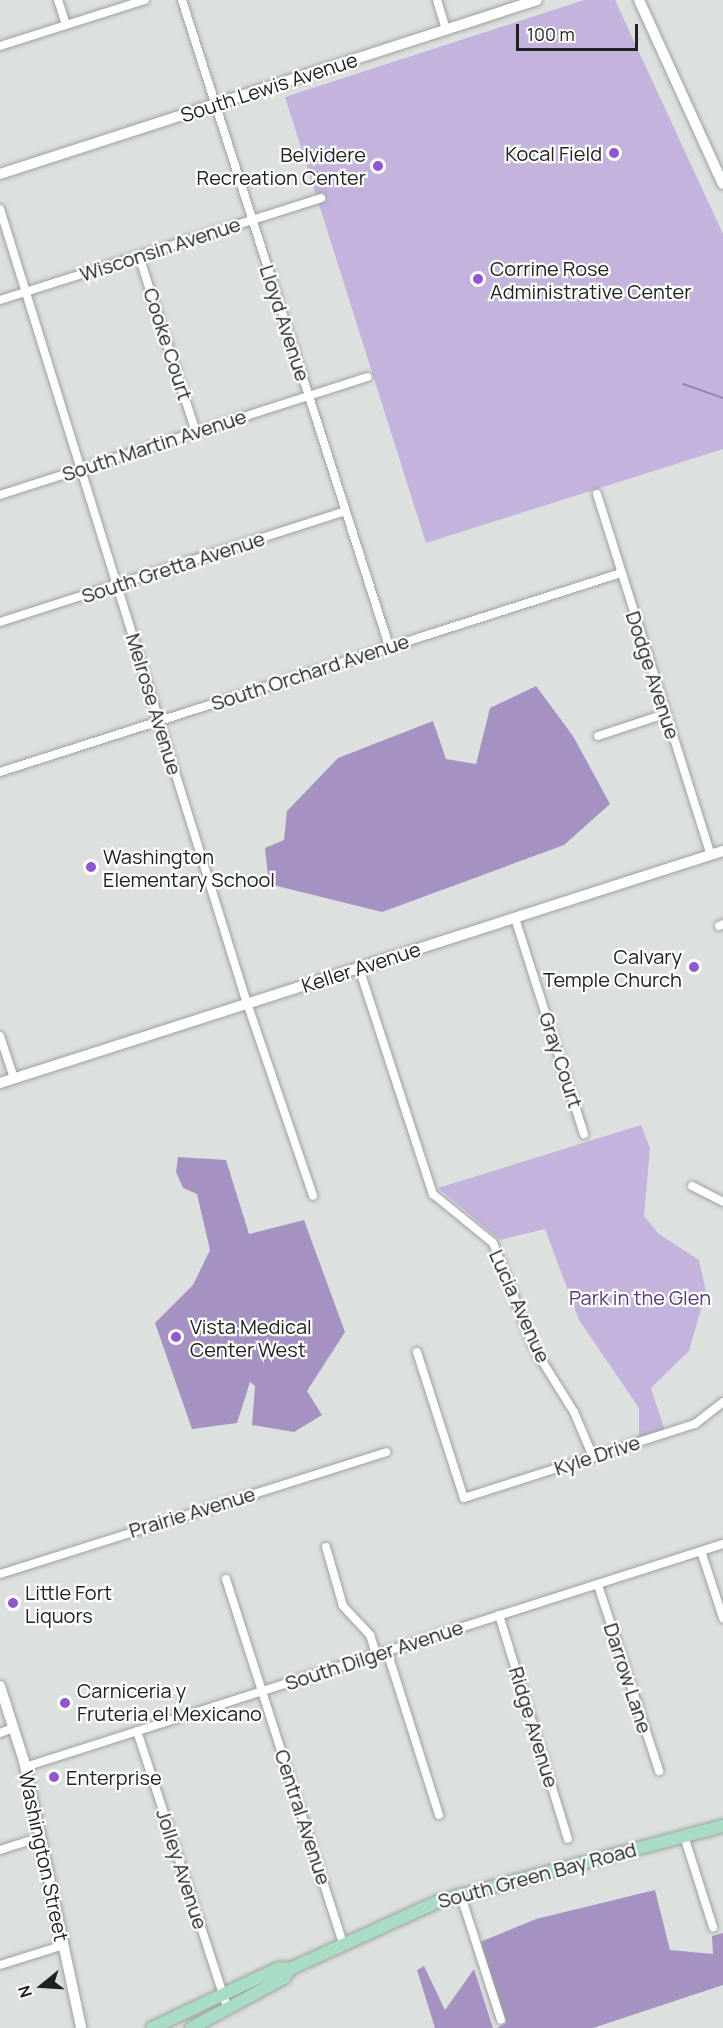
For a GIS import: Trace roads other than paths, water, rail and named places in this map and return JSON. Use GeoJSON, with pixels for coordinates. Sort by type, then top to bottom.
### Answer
{"type":"FeatureCollection","features":[{"type":"Feature","properties":{"kind":"main road","name":"South Lewis Avenue"},"geometry":{"type":"LineString","coordinates":[[0,174],[537,0]]}},
{"type":"Feature","properties":{"kind":"main road"},"geometry":{"type":"LineString","coordinates":[[639,0],[723,184]]}},
{"type":"Feature","properties":{"kind":"main road","name":"Keller Avenue"},"geometry":{"type":"LineString","coordinates":[[0,1083],[723,851]]}},
{"type":"Feature","properties":{"kind":"main road","name":"Washington Street"},"geometry":{"type":"LineString","coordinates":[[0,1686],[25,1767],[81,2028]]}},
{"type":"Feature","properties":{"kind":"main road","name":"South Green Bay Road"},"geometry":{"type":"LineString","coordinates":[[190,2028],[290,1969],[460,1893],[723,1826]]}},
{"type":"Feature","properties":{"kind":"main road","name":"South Green Bay Road"},"geometry":{"type":"LineString","coordinates":[[152,2028],[279,1968],[290,1969]]}},
{"type":"Feature","properties":{"kind":"street"},"geometry":{"type":"LineString","coordinates":[[58,0],[66,25]]}},
{"type":"Feature","properties":{"kind":"street"},"geometry":{"type":"LineString","coordinates":[[0,46],[146,0]]}},
{"type":"Feature","properties":{"kind":"street","name":"Lloyd Avenue"},"geometry":{"type":"LineString","coordinates":[[182,0],[389,646]]}},
{"type":"Feature","properties":{"kind":"street"},"geometry":{"type":"LineString","coordinates":[[437,0],[446,30]]}},
{"type":"Feature","properties":{"kind":"street","name":"Wisconsin Avenue"},"geometry":{"type":"LineString","coordinates":[[0,300],[321,198]]}},
{"type":"Feature","properties":{"kind":"street","name":"Melrose Avenue"},"geometry":{"type":"LineString","coordinates":[[0,209],[247,1003],[313,1196]]}},
{"type":"Feature","properties":{"kind":"street","name":"Cooke Court"},"geometry":{"type":"LineString","coordinates":[[139,256],[196,432]]}},
{"type":"Feature","properties":{"kind":"street","name":"South Martin Avenue"},"geometry":{"type":"LineString","coordinates":[[0,495],[367,377]]}},
{"type":"Feature","properties":{"kind":"street","name":"Dodge Avenue"},"geometry":{"type":"LineString","coordinates":[[597,494],[711,855]]}},
{"type":"Feature","properties":{"kind":"street","name":"South Gretta Avenue"},"geometry":{"type":"LineString","coordinates":[[0,622],[346,511]]}},
{"type":"Feature","properties":{"kind":"street","name":"South Orchard Avenue"},"geometry":{"type":"LineString","coordinates":[[0,772],[621,573]]}},
{"type":"Feature","properties":{"kind":"street"},"geometry":{"type":"LineString","coordinates":[[598,736],[665,714]]}},
{"type":"Feature","properties":{"kind":"street","name":"Gray Court"},"geometry":{"type":"LineString","coordinates":[[515,918],[584,1134]]}},
{"type":"Feature","properties":{"kind":"street","name":"Lucia Avenue"},"geometry":{"type":"LineString","coordinates":[[359,968],[433,1194],[493,1244],[534,1348],[574,1412],[593,1457]]}},
{"type":"Feature","properties":{"kind":"street"},"geometry":{"type":"LineString","coordinates":[[0,1036],[14,1078]]}},
{"type":"Feature","properties":{"kind":"street"},"geometry":{"type":"LineString","coordinates":[[692,1186],[723,1202]]}},
{"type":"Feature","properties":{"kind":"street"},"geometry":{"type":"LineString","coordinates":[[417,1352],[464,1498],[461,1506]]}},
{"type":"Feature","properties":{"kind":"street","name":"Kyle Drive"},"geometry":{"type":"LineString","coordinates":[[464,1498],[701,1422],[723,1402]]}},
{"type":"Feature","properties":{"kind":"street","name":"Prairie Avenue"},"geometry":{"type":"LineString","coordinates":[[0,1574],[386,1452]]}},
{"type":"Feature","properties":{"kind":"street","name":"South Dilger Avenue"},"geometry":{"type":"LineString","coordinates":[[25,1767],[723,1544]]}},
{"type":"Feature","properties":{"kind":"street"},"geometry":{"type":"LineString","coordinates":[[326,1547],[343,1606],[370,1635],[376,1654]]}},
{"type":"Feature","properties":{"kind":"street"},"geometry":{"type":"LineString","coordinates":[[701,1551],[723,1618]]}},
{"type":"Feature","properties":{"kind":"street","name":"Central Avenue"},"geometry":{"type":"LineString","coordinates":[[226,1579],[344,1944]]}},
{"type":"Feature","properties":{"kind":"street","name":"Darrow Lane"},"geometry":{"type":"LineString","coordinates":[[598,1585],[659,1771]]}},
{"type":"Feature","properties":{"kind":"street","name":"Ridge Avenue"},"geometry":{"type":"LineString","coordinates":[[499,1615],[568,1839]]}},
{"type":"Feature","properties":{"kind":"street"},"geometry":{"type":"LineString","coordinates":[[387,1651],[439,1815]]}},
{"type":"Feature","properties":{"kind":"street"},"geometry":{"type":"LineString","coordinates":[[0,1733],[13,1728]]}},
{"type":"Feature","properties":{"kind":"street","name":"Jolley Avenue"},"geometry":{"type":"LineString","coordinates":[[137,1731],[227,2007]]}},
{"type":"Feature","properties":{"kind":"street"},"geometry":{"type":"LineString","coordinates":[[684,1836],[712,1926]]}},
{"type":"Feature","properties":{"kind":"street"},"geometry":{"type":"LineString","coordinates":[[0,1850],[41,1838]]}},
{"type":"Feature","properties":{"kind":"street"},"geometry":{"type":"LineString","coordinates":[[460,1893],[501,2020]]}},
{"type":"Feature","properties":{"kind":"street"},"geometry":{"type":"LineString","coordinates":[[0,1965],[63,1945]]}},
{"type":"Feature","properties":{"kind":"waterway"},"geometry":{"type":"LineString","coordinates":[[683,384],[723,398]]}},
{"type":"Feature","properties":{"kind":"place","name":"Kocal Field"},"geometry":{"type":"Point","coordinates":[614,153]}},
{"type":"Feature","properties":{"kind":"place","name":"Belvidere Recreation Center"},"geometry":{"type":"Point","coordinates":[378,166]}},
{"type":"Feature","properties":{"kind":"place","name":"Corrine Rose Administrative Center"},"geometry":{"type":"Point","coordinates":[478,279]}},
{"type":"Feature","properties":{"kind":"place","name":"Washington Elementary School"},"geometry":{"type":"Point","coordinates":[91,867]}},
{"type":"Feature","properties":{"kind":"place","name":"Calvary Temple Church"},"geometry":{"type":"Point","coordinates":[694,967]}},
{"type":"Feature","properties":{"kind":"place","name":"Vista Medical Center West"},"geometry":{"type":"Point","coordinates":[176,1337]}},
{"type":"Feature","properties":{"kind":"place","name":"Little Fort Liquors"},"geometry":{"type":"Point","coordinates":[13,1603]}},
{"type":"Feature","properties":{"kind":"place","name":"Carniceria y Fruteria el Mexicano"},"geometry":{"type":"Point","coordinates":[65,1703]}},
{"type":"Feature","properties":{"kind":"place","name":"Enterprise"},"geometry":{"type":"Point","coordinates":[54,1777]}},
{"type":"Feature","properties":{"kind":"park label","name":"Park in the Glen"},"geometry":{"type":"Point","coordinates":[640,1297]}}]}
